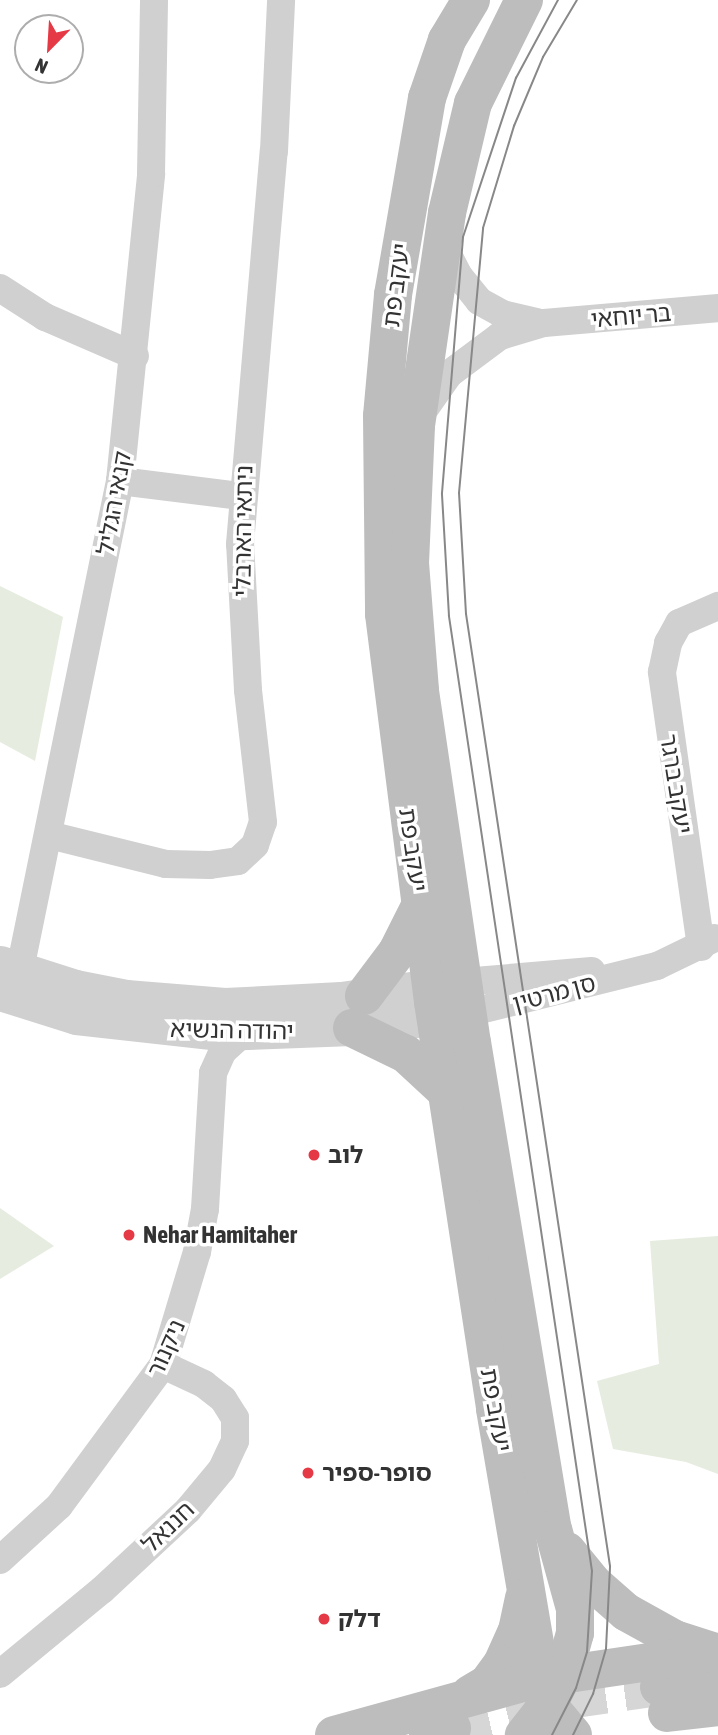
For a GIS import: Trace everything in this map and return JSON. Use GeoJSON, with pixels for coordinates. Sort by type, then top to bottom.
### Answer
{"type":"FeatureCollection","features":[{"type":"Feature","properties":{"kind":"main road","name":"יעקב פת"},"geometry":{"type":"LineString","coordinates":[[465,6],[436,66],[420,124],[392,306],[382,416],[384,614],[420,906],[450,1000],[446,1092],[524,1563],[551,1685],[573,1735]]}},
{"type":"Feature","properties":{"kind":"main road","name":"יעקב פת"},"geometry":{"type":"LineString","coordinates":[[517,6],[473,103],[442,243],[416,426],[412,624],[450,1000],[553,1529],[575,1609],[575,1633],[524,1735]]}},
{"type":"Feature","properties":{"kind":"main road"},"geometry":{"type":"LineString","coordinates":[[420,906],[397,952],[358,1012],[446,1092]]}},
{"type":"Feature","properties":{"kind":"main road"},"geometry":{"type":"LineString","coordinates":[[553,1529],[582,1571],[626,1612],[675,1639],[718,1652]]}},
{"type":"Feature","properties":{"kind":"main road"},"geometry":{"type":"LineString","coordinates":[[449,1719],[492,1678],[514,1640],[523,1601],[524,1563]]}},
{"type":"Feature","properties":{"kind":"main road"},"geometry":{"type":"LineString","coordinates":[[334,1735],[449,1719],[551,1685],[718,1652]]}},
{"type":"Feature","properties":{"kind":"main road"},"geometry":{"type":"LineString","coordinates":[[718,1679],[663,1700],[718,1707]]}},
{"type":"Feature","properties":{"kind":"street","name":"קנאי הגליל"},"geometry":{"type":"LineString","coordinates":[[9,981],[48,835],[120,481],[135,356],[151,174],[154,0]]}},
{"type":"Feature","properties":{"kind":"street","name":"ניתאי הארבלי"},"geometry":{"type":"LineString","coordinates":[[48,835],[166,864],[238,861],[255,845],[263,822],[263,796],[242,615],[242,496],[274,151],[281,0]]}},
{"type":"Feature","properties":{"kind":"street","name":"בר יוחאי"},"geometry":{"type":"LineString","coordinates":[[442,243],[459,276],[484,304],[507,316],[544,323]]}},
{"type":"Feature","properties":{"kind":"street"},"geometry":{"type":"LineString","coordinates":[[0,288],[45,317],[135,356]]}},
{"type":"Feature","properties":{"kind":"street","name":"בר יוחאי"},"geometry":{"type":"LineString","coordinates":[[416,426],[438,387],[474,351],[500,336],[544,323],[718,308]]}},
{"type":"Feature","properties":{"kind":"street"},"geometry":{"type":"LineString","coordinates":[[120,481],[242,496]]}},
{"type":"Feature","properties":{"kind":"street","name":"יעקב ברגר"},"geometry":{"type":"LineString","coordinates":[[712,945],[663,705],[662,672],[668,643],[679,623],[706,608],[718,606]]}},
{"type":"Feature","properties":{"kind":"street","name":"סן מרטין"},"geometry":{"type":"LineString","coordinates":[[450,1000],[640,970],[712,945]]}},
{"type":"Feature","properties":{"kind":"street","name":"יהודה הנשיא"},"geometry":{"type":"LineString","coordinates":[[9,981],[75,987],[169,1002],[275,1004],[358,1012]]}},
{"type":"Feature","properties":{"kind":"street","name":"יהודה הנשיא"},"geometry":{"type":"LineString","coordinates":[[9,981],[76,1017],[173,1031],[243,1034],[358,1012],[450,1000]]}},
{"type":"Feature","properties":{"kind":"street","name":"ניקנור"},"geometry":{"type":"LineString","coordinates":[[173,1031],[198,1053],[210,1084]]}},
{"type":"Feature","properties":{"kind":"street","name":"ניקנור"},"geometry":{"type":"LineString","coordinates":[[0,1560],[59,1506],[163,1365],[184,1308],[201,1231],[210,1084],[219,1058],[243,1034]]}},
{"type":"Feature","properties":{"kind":"street","name":"חננאל"},"geometry":{"type":"LineString","coordinates":[[0,1674],[102,1590],[188,1510],[222,1469],[235,1441],[235,1419],[223,1399],[204,1384],[163,1365]]}},
{"type":"Feature","properties":{"kind":"shaded area"},"geometry":{"type":"Polygon","coordinates":[[[0,586],[63,617],[35,761],[0,742],[0,586]]]}},
{"type":"Feature","properties":{"kind":"shaded area"},"geometry":{"type":"Polygon","coordinates":[[[0,1208],[54,1246],[0,1279],[0,1208]]]}},
{"type":"Feature","properties":{"kind":"shaded area"},"geometry":{"type":"Polygon","coordinates":[[[718,1236],[718,1474],[686,1462],[613,1449],[597,1381],[659,1364],[650,1241],[718,1236]]]}},
{"type":"Feature","properties":{"kind":"tunnel"},"geometry":{"type":"LineString","coordinates":[[452,1728],[568,1700],[659,1687]]}},
{"type":"Feature","properties":{"kind":"tram line"},"geometry":{"type":"LineString","coordinates":[[552,1735],[576,1688],[587,1652],[592,1571],[449,616],[442,493],[463,237],[516,78],[558,0]]}},
{"type":"Feature","properties":{"kind":"tram line"},"geometry":{"type":"LineString","coordinates":[[573,1735],[593,1694],[606,1649],[610,1566],[466,614],[459,493],[483,228],[514,126],[543,57],[577,0]]}},
{"type":"Feature","properties":{"kind":"place","name":"לוב"},"geometry":{"type":"Point","coordinates":[314,1155]}},
{"type":"Feature","properties":{"kind":"place","name":"Nehar Hamitaher"},"geometry":{"type":"Point","coordinates":[129,1235]}},
{"type":"Feature","properties":{"kind":"place","name":"סופר-ספיר"},"geometry":{"type":"Point","coordinates":[308,1473]}},
{"type":"Feature","properties":{"kind":"place","name":"דלק"},"geometry":{"type":"Point","coordinates":[324,1619]}}]}
